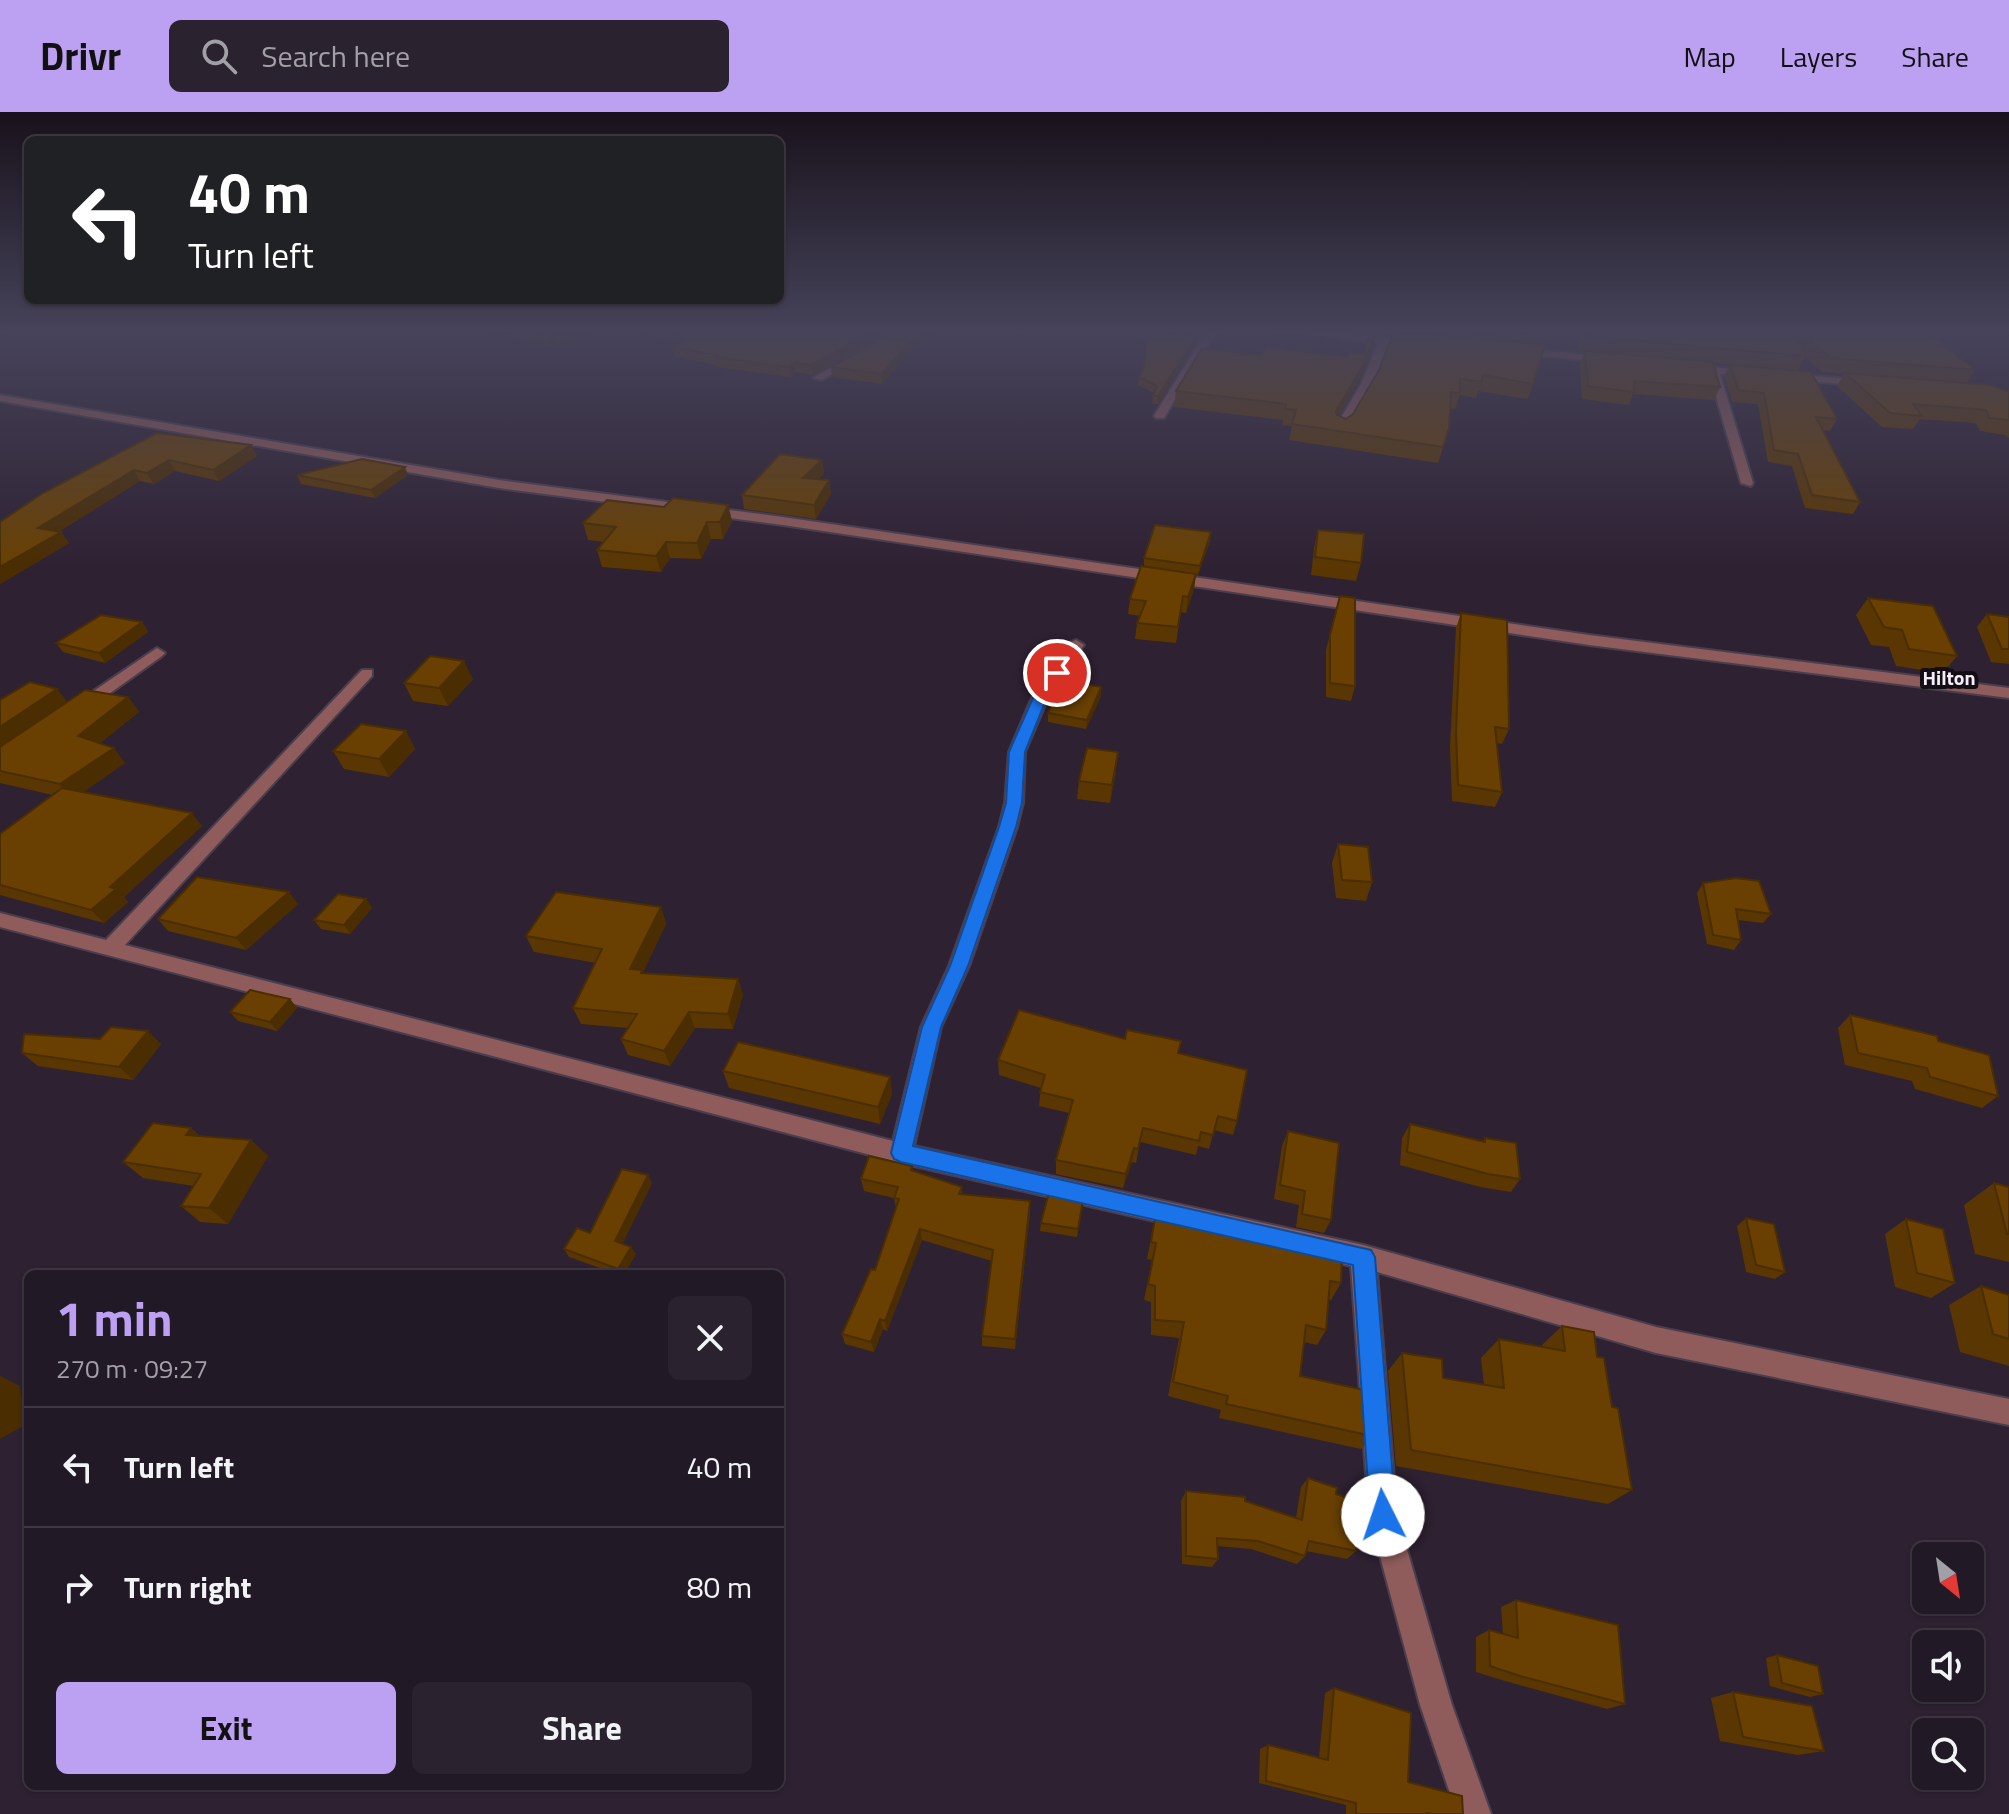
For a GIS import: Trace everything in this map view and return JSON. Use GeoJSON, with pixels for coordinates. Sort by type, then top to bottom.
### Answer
{"type":"FeatureCollection","features":[{"type":"Feature","properties":{"kind":"street"},"geometry":{"type":"LineString","coordinates":[[4,414],[12,409]]}},
{"type":"Feature","properties":{"kind":"street"},"geometry":{"type":"LineString","coordinates":[[70,409],[499,484],[783,521],[1589,640],[2009,693]]}},
{"type":"Feature","properties":{"kind":"street"},"geometry":{"type":"LineString","coordinates":[[1160,416],[1164,409]]}},
{"type":"Feature","properties":{"kind":"street"},"geometry":{"type":"LineString","coordinates":[[1341,428],[1352,409]]}},
{"type":"Feature","properties":{"kind":"street"},"geometry":{"type":"LineString","coordinates":[[1725,409],[1747,483]]}},
{"type":"Feature","properties":{"kind":"street"},"geometry":{"type":"LineString","coordinates":[[152,442],[180,427]]}},
{"type":"Feature","properties":{"kind":"street"},"geometry":{"type":"LineString","coordinates":[[901,1153],[931,1027],[959,966],[1008,827],[1014,803],[1017,752],[1039,700],[1076,645]]}},
{"type":"Feature","properties":{"kind":"street"},"geometry":{"type":"LineString","coordinates":[[66,718],[157,653]]}},
{"type":"Feature","properties":{"kind":"street"},"geometry":{"type":"LineString","coordinates":[[110,948],[367,673]]}},
{"type":"Feature","properties":{"kind":"street"},"geometry":{"type":"LineString","coordinates":[[0,920],[901,1153],[1363,1257],[1656,1340],[2009,1412]]}},
{"type":"Feature","properties":{"kind":"street"},"geometry":{"type":"LineString","coordinates":[[1363,1257],[1383,1515],[1436,1705],[1474,1814]]}},
{"type":"Feature","properties":{"kind":"building"},"geometry":{"type":"Polygon","coordinates":[[[1290,409],[1337,409],[1337,415],[1346,419],[1356,409],[1450,409],[1449,428],[1443,447],[1292,424],[1296,410],[1290,409]]]}},
{"type":"Feature","properties":{"kind":"building"},"geometry":{"type":"Polygon","coordinates":[[[1767,409],[1832,409],[1837,419],[1816,417],[1860,502],[1812,495],[1798,454],[1774,450],[1767,409]]]}},
{"type":"Feature","properties":{"kind":"building"},"geometry":{"type":"Polygon","coordinates":[[[1886,409],[1917,409],[1922,416],[1890,413],[1886,409]]]}},
{"type":"Feature","properties":{"kind":"building"},"geometry":{"type":"Polygon","coordinates":[[[1979,409],[2009,409],[2009,420],[1989,418],[1986,410],[1979,409]]]}},
{"type":"Feature","properties":{"kind":"building"},"geometry":{"type":"Polygon","coordinates":[[[157,433],[251,445],[213,470],[169,460],[147,473],[134,470],[38,528],[61,532],[0,567],[0,522],[43,493],[157,433]]]}},
{"type":"Feature","properties":{"kind":"building"},"geometry":{"type":"Polygon","coordinates":[[[780,454],[822,460],[803,478],[829,480],[814,505],[742,495],[780,454]]]}},
{"type":"Feature","properties":{"kind":"building"},"geometry":{"type":"Polygon","coordinates":[[[362,459],[405,467],[371,490],[297,475],[362,459]]]}},
{"type":"Feature","properties":{"kind":"building"},"geometry":{"type":"Polygon","coordinates":[[[673,498],[728,505],[720,522],[707,522],[697,543],[666,542],[656,556],[597,550],[616,527],[583,523],[607,500],[664,507],[673,498]]]}},
{"type":"Feature","properties":{"kind":"building"},"geometry":{"type":"Polygon","coordinates":[[[1155,525],[1211,532],[1200,566],[1144,558],[1155,525]]]}},
{"type":"Feature","properties":{"kind":"building"},"geometry":{"type":"Polygon","coordinates":[[[1318,530],[1364,534],[1361,563],[1315,557],[1318,530]]]}},
{"type":"Feature","properties":{"kind":"building"},"geometry":{"type":"Polygon","coordinates":[[[1141,566],[1196,574],[1188,597],[1183,596],[1178,627],[1137,623],[1146,601],[1130,599],[1141,566]]]}},
{"type":"Feature","properties":{"kind":"building"},"geometry":{"type":"Polygon","coordinates":[[[1340,596],[1355,598],[1355,686],[1330,683],[1330,635],[1340,596]]]}},
{"type":"Feature","properties":{"kind":"building"},"geometry":{"type":"Polygon","coordinates":[[[1868,598],[1933,606],[1957,656],[1909,649],[1902,630],[1884,627],[1868,598]]]}},
{"type":"Feature","properties":{"kind":"building"},"geometry":{"type":"Polygon","coordinates":[[[1461,613],[1507,620],[1509,729],[1495,727],[1502,792],[1458,785],[1456,732],[1461,613]]]}},
{"type":"Feature","properties":{"kind":"building"},"geometry":{"type":"Polygon","coordinates":[[[1987,614],[2009,617],[2009,649],[2002,649],[1987,614]]]}},
{"type":"Feature","properties":{"kind":"building"},"geometry":{"type":"Polygon","coordinates":[[[101,615],[142,622],[99,653],[56,643],[101,615]]]}},
{"type":"Feature","properties":{"kind":"building"},"geometry":{"type":"Polygon","coordinates":[[[430,656],[464,661],[439,688],[404,683],[430,656]]]}},
{"type":"Feature","properties":{"kind":"building"},"geometry":{"type":"Polygon","coordinates":[[[1063,680],[1101,687],[1087,720],[1048,713],[1063,680]]]}},
{"type":"Feature","properties":{"kind":"building"},"geometry":{"type":"Polygon","coordinates":[[[30,682],[57,689],[0,727],[0,700],[30,682]]]}},
{"type":"Feature","properties":{"kind":"building"},"geometry":{"type":"Polygon","coordinates":[[[85,690],[128,697],[78,736],[114,748],[60,784],[0,771],[0,747],[85,690]]]}},
{"type":"Feature","properties":{"kind":"building"},"geometry":{"type":"Polygon","coordinates":[[[361,724],[406,731],[379,759],[333,751],[361,724]]]}},
{"type":"Feature","properties":{"kind":"building"},"geometry":{"type":"Polygon","coordinates":[[[1087,748],[1118,752],[1112,785],[1079,781],[1087,748]]]}},
{"type":"Feature","properties":{"kind":"building"},"geometry":{"type":"Polygon","coordinates":[[[62,788],[192,813],[110,887],[116,889],[91,910],[0,885],[0,834],[62,788]]]}},
{"type":"Feature","properties":{"kind":"building"},"geometry":{"type":"Polygon","coordinates":[[[1338,844],[1368,847],[1372,882],[1342,880],[1338,844]]]}},
{"type":"Feature","properties":{"kind":"building"},"geometry":{"type":"Polygon","coordinates":[[[197,877],[289,892],[236,938],[158,919],[197,877]]]}},
{"type":"Feature","properties":{"kind":"building"},"geometry":{"type":"Polygon","coordinates":[[[1736,878],[1759,881],[1771,914],[1736,909],[1741,940],[1713,935],[1703,883],[1736,878]]]}},
{"type":"Feature","properties":{"kind":"building"},"geometry":{"type":"Polygon","coordinates":[[[556,892],[661,907],[630,969],[642,970],[641,973],[738,979],[728,1014],[689,1012],[664,1051],[621,1039],[637,1014],[573,1008],[602,949],[526,936],[556,892]]]}},
{"type":"Feature","properties":{"kind":"building"},"geometry":{"type":"Polygon","coordinates":[[[338,894],[366,899],[344,925],[314,920],[338,894]]]}},
{"type":"Feature","properties":{"kind":"building"},"geometry":{"type":"Polygon","coordinates":[[[250,990],[290,999],[270,1022],[230,1012],[250,990]]]}},
{"type":"Feature","properties":{"kind":"building"},"geometry":{"type":"Polygon","coordinates":[[[1019,1010],[1125,1039],[1127,1030],[1181,1041],[1178,1053],[1247,1070],[1237,1121],[1218,1116],[1213,1135],[1201,1132],[1199,1141],[1143,1128],[1138,1149],[1134,1148],[1126,1174],[1056,1160],[1073,1100],[1040,1092],[1045,1075],[998,1060],[1019,1010]]]}},
{"type":"Feature","properties":{"kind":"building"},"geometry":{"type":"Polygon","coordinates":[[[1850,1015],[1937,1036],[1938,1041],[1989,1055],[1998,1096],[1930,1077],[1927,1068],[1858,1053],[1850,1015]]]}},
{"type":"Feature","properties":{"kind":"building"},"geometry":{"type":"Polygon","coordinates":[[[111,1027],[148,1031],[119,1067],[22,1053],[24,1034],[100,1039],[111,1027]]]}},
{"type":"Feature","properties":{"kind":"building"},"geometry":{"type":"Polygon","coordinates":[[[738,1042],[890,1077],[878,1107],[723,1071],[738,1042]]]}},
{"type":"Feature","properties":{"kind":"building"},"geometry":{"type":"Polygon","coordinates":[[[153,1123],[191,1128],[186,1135],[251,1140],[209,1208],[181,1206],[201,1174],[123,1162],[153,1123]]]}},
{"type":"Feature","properties":{"kind":"building"},"geometry":{"type":"Polygon","coordinates":[[[1410,1124],[1485,1142],[1485,1138],[1516,1143],[1520,1179],[1488,1174],[1407,1152],[1410,1124]]]}},
{"type":"Feature","properties":{"kind":"building"},"geometry":{"type":"Polygon","coordinates":[[[1288,1131],[1339,1143],[1331,1220],[1302,1214],[1305,1191],[1280,1185],[1288,1131]]]}},
{"type":"Feature","properties":{"kind":"building"},"geometry":{"type":"Polygon","coordinates":[[[869,1156],[912,1166],[911,1170],[962,1187],[959,1194],[1030,1201],[1015,1339],[982,1336],[993,1250],[920,1229],[885,1321],[880,1319],[871,1342],[842,1334],[871,1269],[875,1270],[899,1199],[894,1198],[898,1187],[861,1179],[869,1156]]]}},
{"type":"Feature","properties":{"kind":"building"},"geometry":{"type":"Polygon","coordinates":[[[622,1169],[648,1175],[615,1241],[631,1247],[618,1269],[564,1249],[577,1228],[590,1233],[622,1169]]]}},
{"type":"Feature","properties":{"kind":"building"},"geometry":{"type":"Polygon","coordinates":[[[1994,1183],[2009,1187],[2009,1234],[2007,1234],[1994,1183]]]}},
{"type":"Feature","properties":{"kind":"building"},"geometry":{"type":"Polygon","coordinates":[[[1049,1192],[1083,1200],[1078,1229],[1041,1223],[1049,1192]]]}},
{"type":"Feature","properties":{"kind":"building"},"geometry":{"type":"Polygon","coordinates":[[[1156,1212],[1300,1243],[1301,1239],[1330,1245],[1329,1249],[1342,1252],[1341,1283],[1330,1281],[1326,1330],[1306,1325],[1300,1376],[1369,1391],[1372,1436],[1226,1404],[1228,1396],[1173,1382],[1184,1322],[1155,1320],[1155,1286],[1148,1284],[1156,1243],[1151,1242],[1156,1212]]]}},
{"type":"Feature","properties":{"kind":"building"},"geometry":{"type":"Polygon","coordinates":[[[1746,1218],[1774,1224],[1785,1272],[1756,1265],[1746,1218]]]}},
{"type":"Feature","properties":{"kind":"building"},"geometry":{"type":"Polygon","coordinates":[[[1906,1219],[1943,1229],[1955,1283],[1917,1273],[1906,1219]]]}},
{"type":"Feature","properties":{"kind":"building"},"geometry":{"type":"Polygon","coordinates":[[[1981,1286],[2009,1295],[2009,1339],[1993,1334],[1981,1286]]]}},
{"type":"Feature","properties":{"kind":"building"},"geometry":{"type":"Polygon","coordinates":[[[1562,1326],[1594,1332],[1597,1357],[1604,1358],[1612,1407],[1618,1408],[1632,1490],[1411,1450],[1402,1353],[1442,1359],[1443,1378],[1504,1388],[1499,1339],[1565,1351],[1562,1326]]]}},
{"type":"Feature","properties":{"kind":"building"},"geometry":{"type":"Polygon","coordinates":[[[1308,1478],[1337,1488],[1336,1494],[1361,1502],[1356,1551],[1309,1541],[1305,1556],[1258,1541],[1217,1538],[1218,1559],[1186,1556],[1186,1491],[1245,1497],[1245,1501],[1302,1520],[1308,1478]]]}},
{"type":"Feature","properties":{"kind":"building"},"geometry":{"type":"Polygon","coordinates":[[[1516,1600],[1618,1625],[1625,1704],[1490,1666],[1489,1630],[1518,1638],[1516,1600]]]}},
{"type":"Feature","properties":{"kind":"building"},"geometry":{"type":"Polygon","coordinates":[[[1777,1655],[1818,1666],[1823,1694],[1782,1683],[1777,1655]]]}},
{"type":"Feature","properties":{"kind":"building"},"geometry":{"type":"Polygon","coordinates":[[[1334,1688],[1411,1713],[1408,1782],[1462,1796],[1463,1814],[1356,1814],[1356,1803],[1266,1781],[1268,1745],[1328,1760],[1334,1688]]]}},
{"type":"Feature","properties":{"kind":"building"},"geometry":{"type":"Polygon","coordinates":[[[1733,1692],[1812,1706],[1824,1751],[1743,1737],[1733,1692]]]}},
{"type":"Feature","properties":{"kind":"district","name":"Hilton"},"geometry":{"type":"Point","coordinates":[1949,677]}},
{"type":"Feature","properties":{"kind":"route"},"geometry":{"type":"LineString","coordinates":[[1057,673],[1039,700],[1017,752],[1014,803],[1008,827],[967,936],[959,966],[931,1027],[901,1153],[1363,1257],[1383,1515]]}}]}
